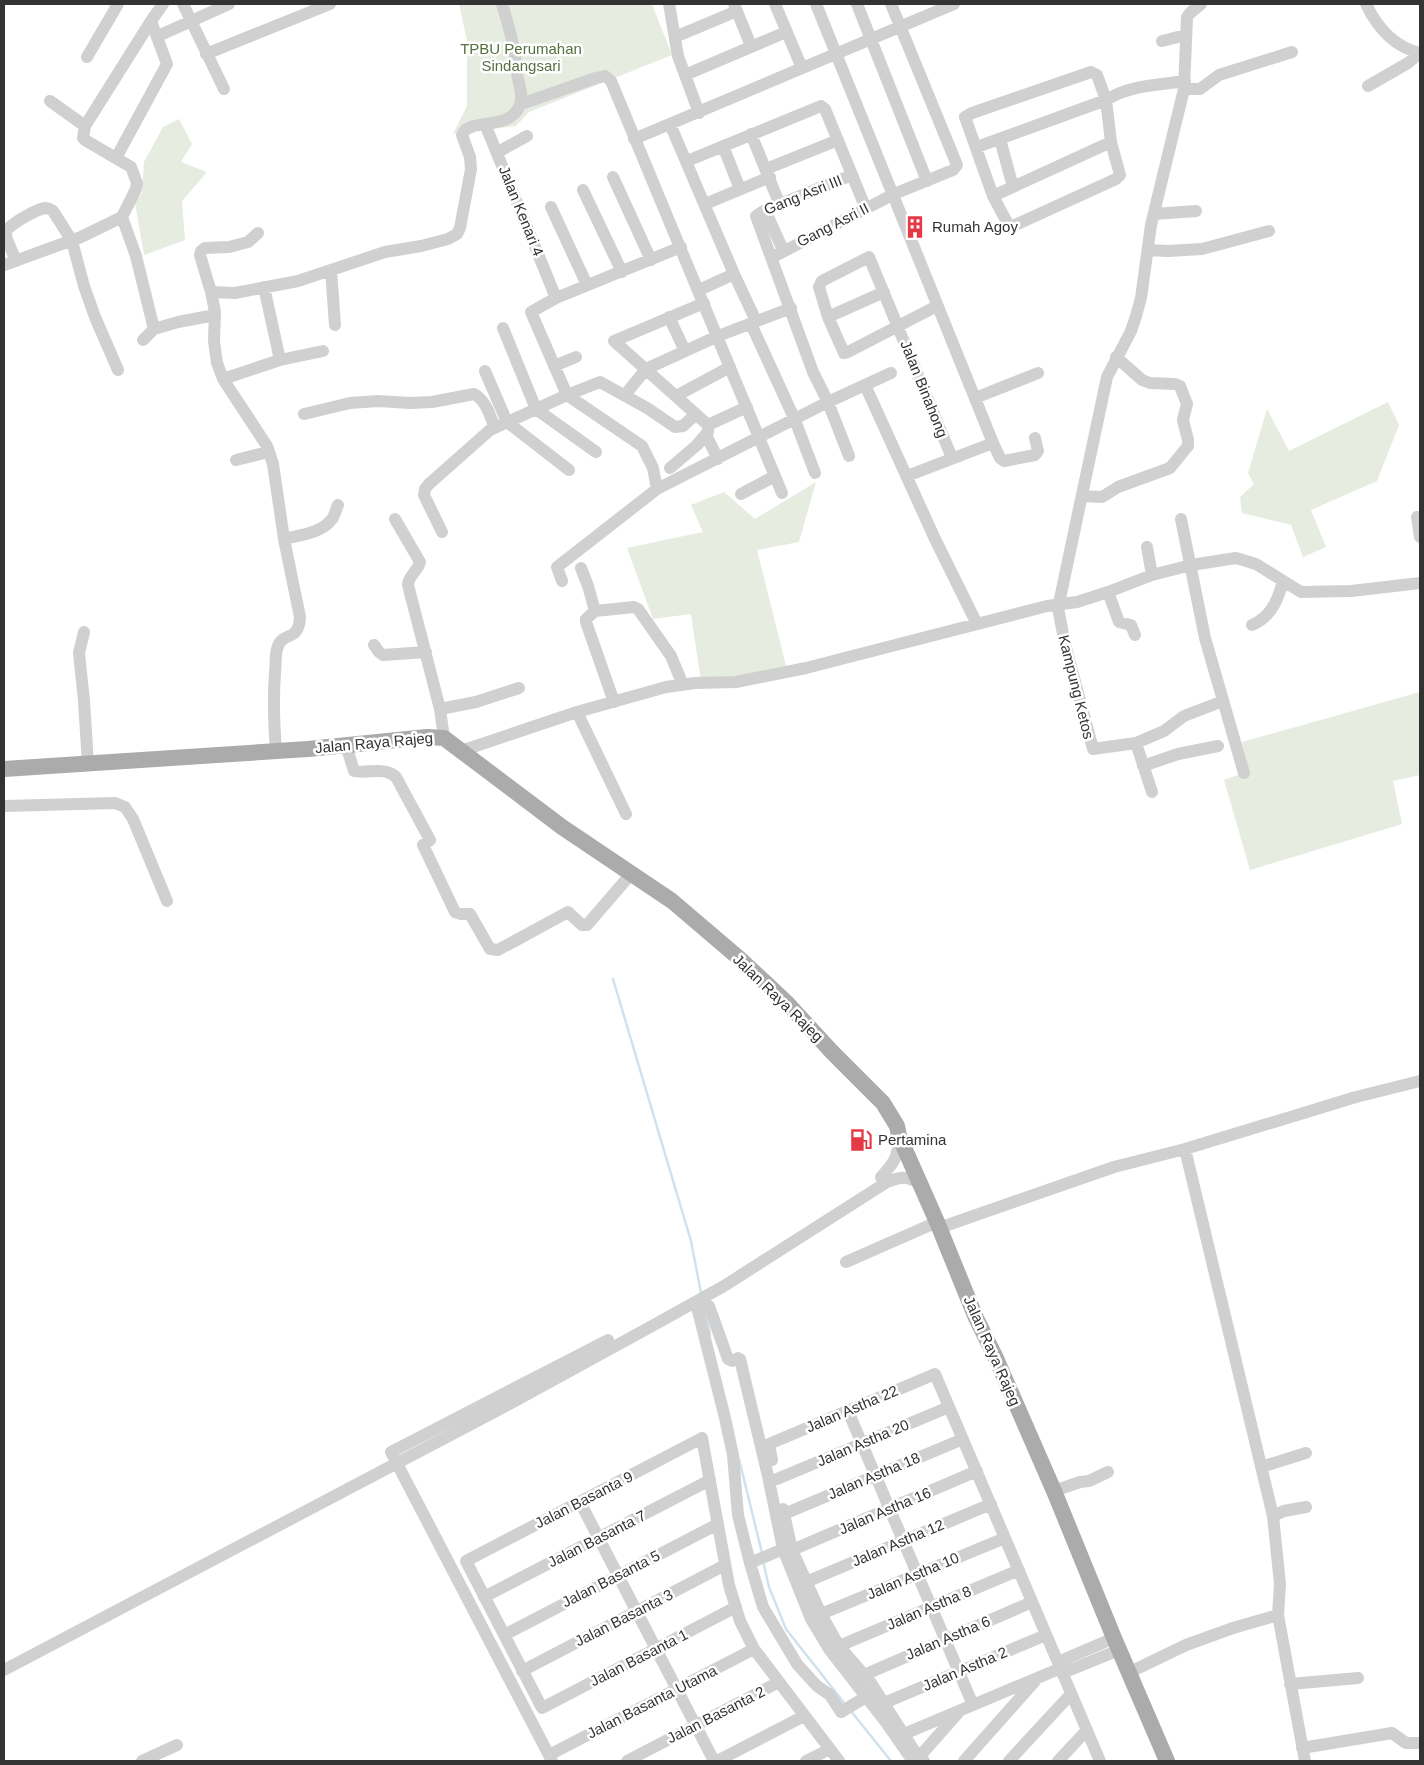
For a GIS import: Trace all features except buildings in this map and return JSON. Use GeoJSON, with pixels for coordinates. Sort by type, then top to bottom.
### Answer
{"type":"FeatureCollection","features":[{"type":"Feature","properties":{"kind":"main road","name":"Jalan Raya Rajeg"},"geometry":{"type":"LineString","coordinates":[[4,770],[276,751],[427,737],[444,738],[562,827],[672,901],[786,1002],[882,1103],[897,1126],[899,1136],[976,1318],[995,1356],[1054,1491],[1166,1761]]}},
{"type":"Feature","properties":{"kind":"street"},"geometry":{"type":"LineString","coordinates":[[87,56],[118,4]]}},
{"type":"Feature","properties":{"kind":"street"},"geometry":{"type":"LineString","coordinates":[[118,370],[95,317],[84,286],[72,241],[50,208],[45,208],[5,228],[10,263],[72,241],[122,217],[138,183],[131,167],[85,140],[83,135],[85,126],[163,4]]}},
{"type":"Feature","properties":{"kind":"street"},"geometry":{"type":"LineString","coordinates":[[183,4],[224,89]]}},
{"type":"Feature","properties":{"kind":"street"},"geometry":{"type":"LineString","coordinates":[[158,36],[229,4]]}},
{"type":"Feature","properties":{"kind":"street"},"geometry":{"type":"LineString","coordinates":[[206,54],[330,4]]}},
{"type":"Feature","properties":{"kind":"street"},"geometry":{"type":"LineString","coordinates":[[211,292],[235,293],[298,281],[385,252],[421,246],[448,239],[457,234],[460,228],[471,169],[470,157],[462,135],[463,132],[466,129],[508,119],[517,111],[521,104],[513,45],[502,4]]}},
{"type":"Feature","properties":{"kind":"street"},"geometry":{"type":"LineString","coordinates":[[669,4],[674,37],[685,76],[699,113]]}},
{"type":"Feature","properties":{"kind":"street"},"geometry":{"type":"LineString","coordinates":[[775,4],[802,68]]}},
{"type":"Feature","properties":{"kind":"street"},"geometry":{"type":"LineString","coordinates":[[816,4],[1000,458],[1004,461],[1035,455],[1038,451],[1035,438]]}},
{"type":"Feature","properties":{"kind":"street"},"geometry":{"type":"LineString","coordinates":[[857,4],[927,181]]}},
{"type":"Feature","properties":{"kind":"street"},"geometry":{"type":"LineString","coordinates":[[891,4],[900,27]]}},
{"type":"Feature","properties":{"kind":"street"},"geometry":{"type":"LineString","coordinates":[[634,139],[954,4]]}},
{"type":"Feature","properties":{"kind":"street"},"geometry":{"type":"LineString","coordinates":[[1059,604],[1107,377],[1131,331],[1136,316],[1154,214],[1184,85],[1188,15],[1201,4]]}},
{"type":"Feature","properties":{"kind":"street"},"geometry":{"type":"LineString","coordinates":[[1366,4],[1386,35],[1402,45],[1420,52],[1408,63],[1368,86]]}},
{"type":"Feature","properties":{"kind":"street"},"geometry":{"type":"LineString","coordinates":[[674,37],[735,7],[750,46]]}},
{"type":"Feature","properties":{"kind":"street"},"geometry":{"type":"LineString","coordinates":[[116,158],[168,64],[151,21]]}},
{"type":"Feature","properties":{"kind":"street","name":"Gang Asri II"},"geometry":{"type":"LineString","coordinates":[[778,254],[894,194],[956,168],[957,165],[900,27]]}},
{"type":"Feature","properties":{"kind":"street"},"geometry":{"type":"LineString","coordinates":[[685,76],[750,46],[786,32]]}},
{"type":"Feature","properties":{"kind":"street"},"geometry":{"type":"LineString","coordinates":[[1162,41],[1186,35]]}},
{"type":"Feature","properties":{"kind":"street"},"geometry":{"type":"LineString","coordinates":[[977,147],[1106,100],[1120,92],[1134,88],[1184,85],[1200,89],[1219,76],[1292,52]]}},
{"type":"Feature","properties":{"kind":"street"},"geometry":{"type":"LineString","coordinates":[[1093,72],[1097,75],[1106,100],[1111,142],[1120,175],[1108,183],[1011,226],[1007,224],[994,196],[965,118],[966,116],[972,112],[1093,72]]}},
{"type":"Feature","properties":{"kind":"street"},"geometry":{"type":"LineString","coordinates":[[521,104],[605,76],[611,81],[782,493]]}},
{"type":"Feature","properties":{"kind":"street"},"geometry":{"type":"LineString","coordinates":[[50,101],[85,126]]}},
{"type":"Feature","properties":{"kind":"street"},"geometry":{"type":"LineString","coordinates":[[687,161],[817,106],[821,106],[825,109],[866,208]]}},
{"type":"Feature","properties":{"kind":"street","name":"Jalan Kenari 4"},"geometry":{"type":"LineString","coordinates":[[485,124],[556,298]]}},
{"type":"Feature","properties":{"kind":"street"},"geometry":{"type":"LineString","coordinates":[[670,124],[816,473]]}},
{"type":"Feature","properties":{"kind":"street"},"geometry":{"type":"LineString","coordinates":[[752,134],[780,205]]}},
{"type":"Feature","properties":{"kind":"street"},"geometry":{"type":"LineString","coordinates":[[498,152],[527,136]]}},
{"type":"Feature","properties":{"kind":"street"},"geometry":{"type":"LineString","coordinates":[[1000,139],[1013,187]]}},
{"type":"Feature","properties":{"kind":"street"},"geometry":{"type":"LineString","coordinates":[[705,204],[740,189],[768,173],[838,140]]}},
{"type":"Feature","properties":{"kind":"street"},"geometry":{"type":"LineString","coordinates":[[994,196],[1111,142]]}},
{"type":"Feature","properties":{"kind":"street"},"geometry":{"type":"LineString","coordinates":[[723,146],[740,189]]}},
{"type":"Feature","properties":{"kind":"street","name":"Gang Asri III"},"geometry":{"type":"LineString","coordinates":[[778,254],[761,213],[852,175]]}},
{"type":"Feature","properties":{"kind":"street"},"geometry":{"type":"LineString","coordinates":[[613,177],[651,260]]}},
{"type":"Feature","properties":{"kind":"street"},"geometry":{"type":"LineString","coordinates":[[584,190],[622,272]]}},
{"type":"Feature","properties":{"kind":"street"},"geometry":{"type":"LineString","coordinates":[[551,207],[587,285]]}},
{"type":"Feature","properties":{"kind":"street"},"geometry":{"type":"LineString","coordinates":[[1154,214],[1196,211]]}},
{"type":"Feature","properties":{"kind":"street"},"geometry":{"type":"LineString","coordinates":[[122,217],[136,256],[154,328]]}},
{"type":"Feature","properties":{"kind":"street"},"geometry":{"type":"LineString","coordinates":[[1148,250],[1202,249],[1269,231]]}},
{"type":"Feature","properties":{"kind":"street"},"geometry":{"type":"LineString","coordinates":[[258,233],[248,242],[229,247],[205,248],[201,251],[200,255],[211,292],[215,315],[214,341],[217,363],[223,378],[267,446],[273,464],[284,539],[300,617],[300,626],[297,632],[281,640],[277,648],[273,700],[276,751]]}},
{"type":"Feature","properties":{"kind":"street"},"geometry":{"type":"LineString","coordinates":[[657,489],[653,468],[642,446],[567,395],[531,312],[556,298],[681,247]]}},
{"type":"Feature","properties":{"kind":"street"},"geometry":{"type":"LineString","coordinates":[[778,254],[775,269],[791,308],[813,372],[828,402],[849,456]]}},
{"type":"Feature","properties":{"kind":"street","name":"Jalan Binahong"},"geometry":{"type":"LineString","coordinates":[[828,317],[819,287],[820,283],[869,258],[951,456]]}},
{"type":"Feature","properties":{"kind":"street"},"geometry":{"type":"LineString","coordinates":[[330,270],[335,324]]}},
{"type":"Feature","properties":{"kind":"street"},"geometry":{"type":"LineString","coordinates":[[698,290],[734,274]]}},
{"type":"Feature","properties":{"kind":"street"},"geometry":{"type":"LineString","coordinates":[[264,287],[280,360]]}},
{"type":"Feature","properties":{"kind":"street"},"geometry":{"type":"LineString","coordinates":[[884,292],[828,317],[843,352],[848,352],[937,306]]}},
{"type":"Feature","properties":{"kind":"street"},"geometry":{"type":"LineString","coordinates":[[704,303],[614,341],[696,414],[707,430],[718,459]]}},
{"type":"Feature","properties":{"kind":"street"},"geometry":{"type":"LineString","coordinates":[[625,395],[646,368],[718,336],[791,308]]}},
{"type":"Feature","properties":{"kind":"street"},"geometry":{"type":"LineString","coordinates":[[143,340],[154,328],[215,315]]}},
{"type":"Feature","properties":{"kind":"street"},"geometry":{"type":"LineString","coordinates":[[669,317],[685,351]]}},
{"type":"Feature","properties":{"kind":"street"},"geometry":{"type":"LineString","coordinates":[[503,328],[536,409],[596,452]]}},
{"type":"Feature","properties":{"kind":"street"},"geometry":{"type":"LineString","coordinates":[[223,378],[280,360],[323,351]]}},
{"type":"Feature","properties":{"kind":"street"},"geometry":{"type":"LineString","coordinates":[[554,366],[576,357]]}},
{"type":"Feature","properties":{"kind":"street"},"geometry":{"type":"LineString","coordinates":[[1083,496],[1102,497],[1118,487],[1170,468],[1188,446],[1183,420],[1187,404],[1180,386],[1176,384],[1150,383],[1142,380],[1116,357]]}},
{"type":"Feature","properties":{"kind":"street"},"geometry":{"type":"LineString","coordinates":[[676,396],[730,367]]}},
{"type":"Feature","properties":{"kind":"street"},"geometry":{"type":"LineString","coordinates":[[485,370],[507,422],[569,470]]}},
{"type":"Feature","properties":{"kind":"street"},"geometry":{"type":"LineString","coordinates":[[562,581],[556,569],[558,565],[657,489],[828,402],[891,373]]}},
{"type":"Feature","properties":{"kind":"street"},"geometry":{"type":"LineString","coordinates":[[975,398],[1038,373]]}},
{"type":"Feature","properties":{"kind":"street"},"geometry":{"type":"LineString","coordinates":[[442,532],[424,495],[425,489],[483,437],[507,422],[600,382],[625,395],[675,427],[683,426],[696,414]]}},
{"type":"Feature","properties":{"kind":"street"},"geometry":{"type":"LineString","coordinates":[[865,385],[935,539],[977,624]]}},
{"type":"Feature","properties":{"kind":"street"},"geometry":{"type":"LineString","coordinates":[[304,414],[350,403],[378,401],[432,402],[474,394],[479,396],[484,402],[495,428]]}},
{"type":"Feature","properties":{"kind":"street"},"geometry":{"type":"LineString","coordinates":[[670,468],[697,445],[707,430],[747,406]]}},
{"type":"Feature","properties":{"kind":"street"},"geometry":{"type":"LineString","coordinates":[[907,476],[951,456],[993,443]]}},
{"type":"Feature","properties":{"kind":"street"},"geometry":{"type":"LineString","coordinates":[[236,460],[268,452]]}},
{"type":"Feature","properties":{"kind":"street"},"geometry":{"type":"LineString","coordinates":[[741,494],[775,476]]}},
{"type":"Feature","properties":{"kind":"street"},"geometry":{"type":"LineString","coordinates":[[284,539],[317,530],[326,525],[332,519],[338,504]]}},
{"type":"Feature","properties":{"kind":"street"},"geometry":{"type":"LineString","coordinates":[[1417,517],[1420,538]]}},
{"type":"Feature","properties":{"kind":"street"},"geometry":{"type":"LineString","coordinates":[[395,518],[420,562],[419,568],[408,581],[440,709],[444,738]]}},
{"type":"Feature","properties":{"kind":"street"},"geometry":{"type":"LineString","coordinates":[[1181,519],[1205,638],[1244,773]]}},
{"type":"Feature","properties":{"kind":"street"},"geometry":{"type":"LineString","coordinates":[[1147,547],[1152,575]]}},
{"type":"Feature","properties":{"kind":"street"},"geometry":{"type":"LineString","coordinates":[[461,751],[577,712],[666,687],[736,682],[806,668],[1059,604],[1077,602],[1152,575],[1191,565],[1236,558],[1256,564],[1301,592],[1383,588],[1420,583]]}},
{"type":"Feature","properties":{"kind":"street"},"geometry":{"type":"LineString","coordinates":[[581,568],[595,611]]}},
{"type":"Feature","properties":{"kind":"street"},"geometry":{"type":"LineString","coordinates":[[1252,624],[1265,618],[1275,605],[1284,581]]}},
{"type":"Feature","properties":{"kind":"street"},"geometry":{"type":"LineString","coordinates":[[1108,592],[1119,623],[1130,624],[1135,634]]}},
{"type":"Feature","properties":{"kind":"street","name":"Kampung Ketos"},"geometry":{"type":"LineString","coordinates":[[1059,604],[1060,621],[1065,644],[1092,748],[1096,750],[1136,743],[1164,730],[1184,716],[1223,701]]}},
{"type":"Feature","properties":{"kind":"street"},"geometry":{"type":"LineString","coordinates":[[614,702],[586,622],[586,619],[595,611],[634,607],[638,609],[671,656],[684,685]]}},
{"type":"Feature","properties":{"kind":"street"},"geometry":{"type":"LineString","coordinates":[[84,632],[79,653],[88,764]]}},
{"type":"Feature","properties":{"kind":"street"},"geometry":{"type":"LineString","coordinates":[[374,645],[383,655],[426,652]]}},
{"type":"Feature","properties":{"kind":"street"},"geometry":{"type":"LineString","coordinates":[[440,709],[463,706],[519,688]]}},
{"type":"Feature","properties":{"kind":"street"},"geometry":{"type":"LineString","coordinates":[[577,712],[626,814]]}},
{"type":"Feature","properties":{"kind":"street"},"geometry":{"type":"LineString","coordinates":[[1136,743],[1152,792]]}},
{"type":"Feature","properties":{"kind":"street"},"geometry":{"type":"LineString","coordinates":[[346,745],[354,771],[383,771],[396,777],[430,840],[423,845],[455,912],[470,914],[490,949],[498,950],[568,912],[582,925],[588,925],[631,874]]}},
{"type":"Feature","properties":{"kind":"street"},"geometry":{"type":"LineString","coordinates":[[1143,766],[1178,754],[1218,746]]}},
{"type":"Feature","properties":{"kind":"street"},"geometry":{"type":"LineString","coordinates":[[4,806],[115,803],[125,807],[133,819],[167,901]]}},
{"type":"Feature","properties":{"kind":"street"},"geometry":{"type":"LineString","coordinates":[[846,1262],[938,1225],[1114,1167],[1185,1149],[1347,1100],[1420,1081]]}},
{"type":"Feature","properties":{"kind":"street"},"geometry":{"type":"LineString","coordinates":[[881,1177],[892,1165],[898,1154],[899,1136]]}},
{"type":"Feature","properties":{"kind":"street"},"geometry":{"type":"LineString","coordinates":[[1185,1149],[1273,1516],[1280,1584],[1278,1615],[1305,1761]]}},
{"type":"Feature","properties":{"kind":"street"},"geometry":{"type":"LineString","coordinates":[[550,1758],[391,1452],[650,1319],[719,1279],[881,1177],[902,1169],[917,1177]]}},
{"type":"Feature","properties":{"kind":"street"},"geometry":{"type":"LineString","coordinates":[[4,1670],[566,1373],[724,1286],[887,1182],[898,1178],[917,1177]]}},
{"type":"Feature","properties":{"kind":"street"},"geometry":{"type":"LineString","coordinates":[[866,1697],[841,1712],[830,1695],[817,1686],[797,1664],[764,1606],[758,1560],[738,1515],[733,1455],[698,1311],[710,1306],[728,1359],[732,1361],[740,1359],[768,1476],[810,1619],[829,1649],[866,1697],[919,1760]]}},
{"type":"Feature","properties":{"kind":"street","name":"Jalan Astha 22"},"geometry":{"type":"LineString","coordinates":[[777,1479],[769,1444],[935,1374],[950,1407]]}},
{"type":"Feature","properties":{"kind":"street"},"geometry":{"type":"LineString","coordinates":[[950,1407],[1100,1761]]}},
{"type":"Feature","properties":{"kind":"street","name":"Jalan Astha 20"},"geometry":{"type":"LineString","coordinates":[[777,1479],[950,1407]]}},
{"type":"Feature","properties":{"kind":"street"},"geometry":{"type":"LineString","coordinates":[[848,1411],[959,1672],[967,1707]]}},
{"type":"Feature","properties":{"kind":"street","name":"Jalan Basanta 9"},"geometry":{"type":"LineString","coordinates":[[484,1597],[466,1561],[702,1438],[710,1480]]}},
{"type":"Feature","properties":{"kind":"street","name":"Jalan Astha 18"},"geometry":{"type":"LineString","coordinates":[[784,1514],[963,1439]]}},
{"type":"Feature","properties":{"kind":"street"},"geometry":{"type":"LineString","coordinates":[[1261,1466],[1306,1453]]}},
{"type":"Feature","properties":{"kind":"street","name":"Jalan Astha 16"},"geometry":{"type":"LineString","coordinates":[[758,1560],[889,1509],[977,1471]]}},
{"type":"Feature","properties":{"kind":"street"},"geometry":{"type":"LineString","coordinates":[[1054,1491],[1080,1482],[1089,1481],[1108,1472]]}},
{"type":"Feature","properties":{"kind":"street"},"geometry":{"type":"LineString","coordinates":[[777,1479],[788,1549],[806,1582],[820,1614],[838,1646],[871,1683],[919,1760]]}},
{"type":"Feature","properties":{"kind":"street"},"geometry":{"type":"LineString","coordinates":[[710,1480],[729,1585],[740,1621],[754,1649],[839,1761]]}},
{"type":"Feature","properties":{"kind":"street","name":"Jalan Basanta 7"},"geometry":{"type":"LineString","coordinates":[[484,1597],[710,1480]]}},
{"type":"Feature","properties":{"kind":"street"},"geometry":{"type":"LineString","coordinates":[[580,1502],[715,1761],[804,1716]]}},
{"type":"Feature","properties":{"kind":"street","name":"Jalan Astha 12"},"geometry":{"type":"LineString","coordinates":[[806,1582],[991,1504]]}},
{"type":"Feature","properties":{"kind":"street"},"geometry":{"type":"LineString","coordinates":[[1273,1516],[1284,1511],[1306,1506]]}},
{"type":"Feature","properties":{"kind":"street","name":"Jalan Basanta 5"},"geometry":{"type":"LineString","coordinates":[[504,1634],[718,1524]]}},
{"type":"Feature","properties":{"kind":"street","name":"Jalan Astha 10"},"geometry":{"type":"LineString","coordinates":[[820,1614],[1005,1538]]}},
{"type":"Feature","properties":{"kind":"street","name":"Jalan Basanta 3"},"geometry":{"type":"LineString","coordinates":[[522,1671],[725,1566]]}},
{"type":"Feature","properties":{"kind":"street","name":"Jalan Astha 8"},"geometry":{"type":"LineString","coordinates":[[838,1646],[1019,1570]]}},
{"type":"Feature","properties":{"kind":"street"},"geometry":{"type":"LineString","coordinates":[[484,1597],[522,1671]]}},
{"type":"Feature","properties":{"kind":"street","name":"Jalan Astha 6"},"geometry":{"type":"LineString","coordinates":[[864,1674],[1032,1602]]}},
{"type":"Feature","properties":{"kind":"street","name":"Jalan Basanta 1"},"geometry":{"type":"LineString","coordinates":[[522,1671],[542,1708],[736,1607]]}},
{"type":"Feature","properties":{"kind":"street"},"geometry":{"type":"LineString","coordinates":[[1128,1673],[1186,1645],[1233,1628],[1278,1615]]}},
{"type":"Feature","properties":{"kind":"street","name":"Jalan Astha 2"},"geometry":{"type":"LineString","coordinates":[[884,1703],[1046,1635]]}},
{"type":"Feature","properties":{"kind":"street"},"geometry":{"type":"LineString","coordinates":[[904,1734],[1060,1668],[1065,1659],[1116,1644]]}},
{"type":"Feature","properties":{"kind":"street","name":"Jalan Basanta Utama"},"geometry":{"type":"LineString","coordinates":[[550,1758],[754,1649]]}},
{"type":"Feature","properties":{"kind":"street"},"geometry":{"type":"LineString","coordinates":[[964,1761],[1038,1678]]}},
{"type":"Feature","properties":{"kind":"street"},"geometry":{"type":"LineString","coordinates":[[1290,1684],[1358,1678]]}},
{"type":"Feature","properties":{"kind":"street","name":"Jalan Basanta 2"},"geometry":{"type":"LineString","coordinates":[[627,1761],[779,1682]]}},
{"type":"Feature","properties":{"kind":"street"},"geometry":{"type":"LineString","coordinates":[[1009,1761],[1072,1694]]}},
{"type":"Feature","properties":{"kind":"street"},"geometry":{"type":"LineString","coordinates":[[919,1760],[967,1707]]}},
{"type":"Feature","properties":{"kind":"street"},"geometry":{"type":"LineString","coordinates":[[1058,1761],[1087,1730]]}},
{"type":"Feature","properties":{"kind":"street"},"geometry":{"type":"LineString","coordinates":[[1302,1748],[1392,1732],[1406,1743],[1420,1743]]}},
{"type":"Feature","properties":{"kind":"street"},"geometry":{"type":"LineString","coordinates":[[142,1761],[177,1745]]}},
{"type":"Feature","properties":{"kind":"street"},"geometry":{"type":"LineString","coordinates":[[806,1761],[830,1749]]}},
{"type":"Feature","properties":{"kind":"green space","name":"TPBU Perumahan Sindangsari"},"geometry":{"type":"Polygon","coordinates":[[[459,4],[652,4],[672,55],[529,112],[516,126],[453,134],[467,106],[467,41],[459,4]]]}},
{"type":"Feature","properties":{"kind":"green space"},"geometry":{"type":"Polygon","coordinates":[[[179,119],[192,144],[181,162],[207,172],[182,201],[185,240],[144,255],[135,203],[142,193],[144,162],[163,127],[179,119]]]}},
{"type":"Feature","properties":{"kind":"green space"},"geometry":{"type":"Polygon","coordinates":[[[1388,402],[1399,425],[1377,481],[1311,510],[1326,547],[1303,557],[1291,525],[1242,513],[1240,497],[1254,484],[1248,473],[1267,409],[1289,451],[1388,402]]]}},
{"type":"Feature","properties":{"kind":"green space"},"geometry":{"type":"Polygon","coordinates":[[[816,482],[799,542],[757,550],[788,674],[702,688],[691,614],[653,619],[627,548],[703,532],[691,505],[724,492],[755,519],[816,482]]]}},
{"type":"Feature","properties":{"kind":"green space"},"geometry":{"type":"Polygon","coordinates":[[[1420,692],[1420,775],[1393,781],[1402,824],[1250,870],[1224,780],[1249,771],[1242,742],[1420,692]]]}},
{"type":"Feature","properties":{"kind":"waterway"},"geometry":{"type":"LineString","coordinates":[[613,979],[691,1241],[701,1293]]}},
{"type":"Feature","properties":{"kind":"waterway"},"geometry":{"type":"LineString","coordinates":[[706,1315],[710,1334]]}},
{"type":"Feature","properties":{"kind":"waterway"},"geometry":{"type":"LineString","coordinates":[[739,1459],[762,1553]]}},
{"type":"Feature","properties":{"kind":"waterway"},"geometry":{"type":"LineString","coordinates":[[763,1561],[769,1587],[786,1629],[845,1704]]}},
{"type":"Feature","properties":{"kind":"waterway"},"geometry":{"type":"LineString","coordinates":[[850,1710],[891,1761]]}},
{"type":"Feature","properties":{"kind":"place","name":"Rumah Agoy"},"geometry":{"type":"Point","coordinates":[915,227]}},
{"type":"Feature","properties":{"kind":"place","name":"Pertamina"},"geometry":{"type":"Point","coordinates":[861,1140]}}]}
